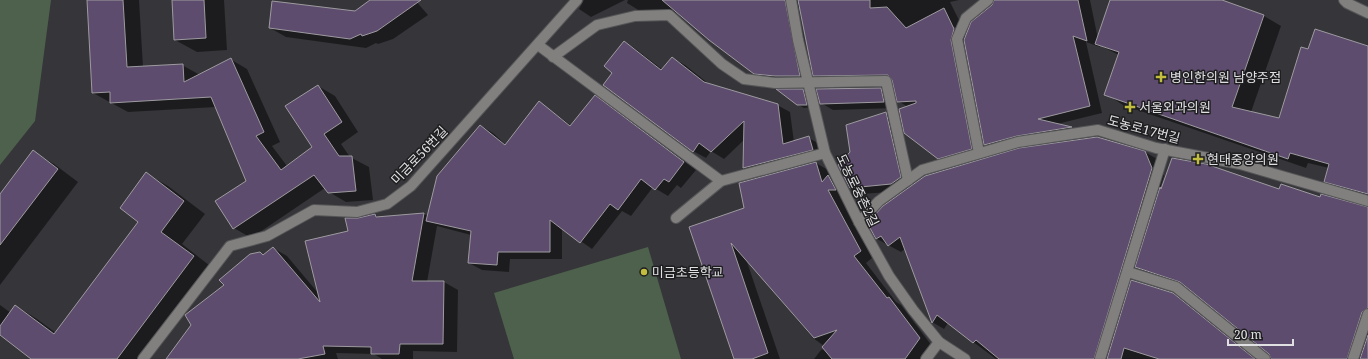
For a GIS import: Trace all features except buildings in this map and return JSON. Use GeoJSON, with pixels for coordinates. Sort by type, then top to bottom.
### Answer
{"type":"FeatureCollection","features":[{"type":"Feature","properties":{"kind":"street","name":"미금로56번길"},"geometry":{"type":"LineString","coordinates":[[143,359],[230,246],[267,236],[314,210],[357,212],[387,204],[411,186],[577,0]]}},
{"type":"Feature","properties":{"kind":"street","name":"도농로중촌2길"},"geometry":{"type":"LineString","coordinates":[[791,0],[825,153],[859,222],[889,276],[913,310],[939,342],[965,359]]}},
{"type":"Feature","properties":{"kind":"street"},"geometry":{"type":"LineString","coordinates":[[979,153],[957,39],[966,18],[988,0]]}},
{"type":"Feature","properties":{"kind":"street"},"geometry":{"type":"LineString","coordinates":[[1344,0],[1347,3],[1368,13]]}},
{"type":"Feature","properties":{"kind":"street"},"geometry":{"type":"LineString","coordinates":[[553,57],[597,25],[635,16],[669,15],[722,64],[744,80],[776,83],[886,80],[908,180]]}},
{"type":"Feature","properties":{"kind":"street"},"geometry":{"type":"LineString","coordinates":[[538,45],[721,181]]}},
{"type":"Feature","properties":{"kind":"street","name":"도농로17번길"},"geometry":{"type":"LineString","coordinates":[[859,222],[879,201],[922,170],[1018,142],[1098,130],[1165,149],[1240,164],[1368,201]]}},
{"type":"Feature","properties":{"kind":"street"},"geometry":{"type":"LineString","coordinates":[[1100,359],[1165,149]]}},
{"type":"Feature","properties":{"kind":"street"},"geometry":{"type":"LineString","coordinates":[[676,218],[721,181],[825,153]]}},
{"type":"Feature","properties":{"kind":"street"},"geometry":{"type":"LineString","coordinates":[[1128,272],[1176,287],[1265,359]]}},
{"type":"Feature","properties":{"kind":"street"},"geometry":{"type":"LineString","coordinates":[[1353,359],[1368,314]]}},
{"type":"Feature","properties":{"kind":"street"},"geometry":{"type":"LineString","coordinates":[[926,359],[939,342]]}},
{"type":"Feature","properties":{"kind":"green space"},"geometry":{"type":"Polygon","coordinates":[[[0,0],[51,0],[35,121],[0,165],[0,0]]]}},
{"type":"Feature","properties":{"kind":"green space"},"geometry":{"type":"Polygon","coordinates":[[[648,247],[681,359],[514,359],[494,293],[648,247]]]}},
{"type":"Feature","properties":{"kind":"place","name":"병인한의원 남양주점"},"geometry":{"type":"Point","coordinates":[1161,77]}},
{"type":"Feature","properties":{"kind":"place","name":"서울외과의원"},"geometry":{"type":"Point","coordinates":[1130,107]}},
{"type":"Feature","properties":{"kind":"place","name":"현대중앙의원"},"geometry":{"type":"Point","coordinates":[1198,159]}},
{"type":"Feature","properties":{"kind":"place","name":"미금초등학교"},"geometry":{"type":"Point","coordinates":[644,272]}}]}
